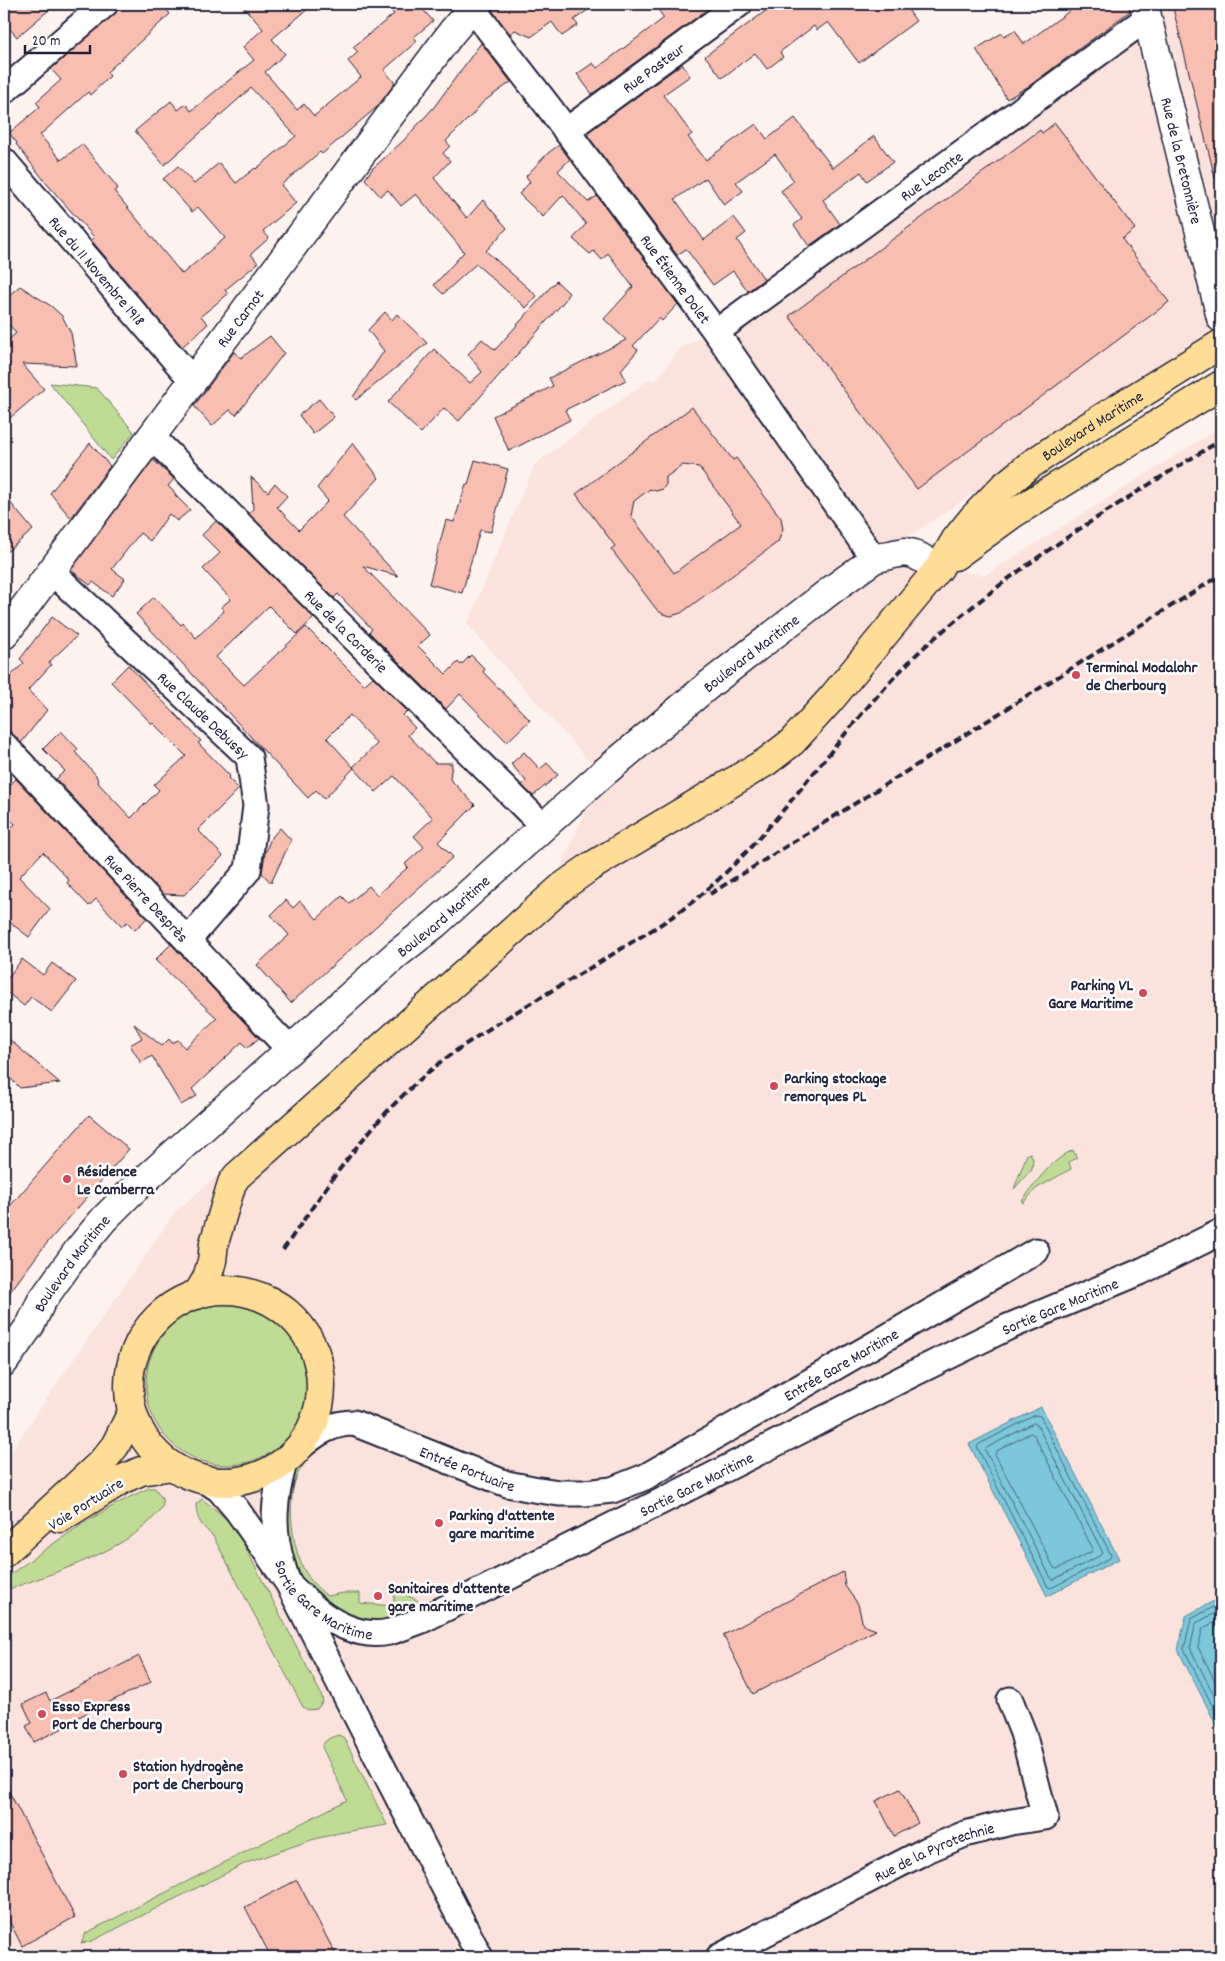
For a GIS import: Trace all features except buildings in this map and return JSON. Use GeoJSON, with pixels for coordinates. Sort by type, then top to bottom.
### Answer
{"type":"FeatureCollection","features":[{"type":"Feature","properties":{"kind":"main road","name":"Boulevard Maritime"},"geometry":{"type":"LineString","coordinates":[[939,568],[956,539],[973,518],[1003,487],[1030,465],[1221,344]]}},
{"type":"Feature","properties":{"kind":"main road","name":"Boulevard Maritime"},"geometry":{"type":"LineString","coordinates":[[939,568],[1014,513],[1214,385]]}},
{"type":"Feature","properties":{"kind":"main road"},"geometry":{"type":"LineString","coordinates":[[246,1293],[232,1271],[223,1238],[232,1183],[237,1176],[562,887],[590,867],[780,753],[831,699],[939,568]]}},
{"type":"Feature","properties":{"kind":"main road"},"geometry":{"type":"LineString","coordinates":[[197,1295],[207,1278],[212,1261],[214,1242],[227,1206]]}},
{"type":"Feature","properties":{"kind":"main road"},"geometry":{"type":"LineString","coordinates":[[235,1290],[246,1293],[259,1296],[282,1308],[300,1325],[316,1350],[322,1384],[320,1403],[312,1427],[292,1455],[266,1473],[246,1480],[226,1482],[192,1477],[172,1466],[154,1452],[141,1433],[132,1412],[129,1388],[131,1366],[139,1344],[152,1324],[169,1308],[189,1297],[212,1291],[235,1290]]}},
{"type":"Feature","properties":{"kind":"main road"},"geometry":{"type":"LineString","coordinates":[[4,1553],[101,1463],[115,1446],[132,1412]]}},
{"type":"Feature","properties":{"kind":"main road","name":"Voie Portuaire"},"geometry":{"type":"LineString","coordinates":[[4,1553],[123,1479],[141,1471],[172,1466]]}},
{"type":"Feature","properties":{"kind":"street"},"geometry":{"type":"LineString","coordinates":[[4,91],[105,4]]}},
{"type":"Feature","properties":{"kind":"street","name":"Rue Pasteur"},"geometry":{"type":"LineString","coordinates":[[566,131],[739,4]]}},
{"type":"Feature","properties":{"kind":"street","name":"Rue Étienne Dolet"},"geometry":{"type":"LineString","coordinates":[[473,5],[716,332],[874,559]]}},
{"type":"Feature","properties":{"kind":"street","name":"Rue Carnot"},"geometry":{"type":"LineString","coordinates":[[4,635],[473,5]]}},
{"type":"Feature","properties":{"kind":"street","name":"Rue de la Bretonnière"},"geometry":{"type":"LineString","coordinates":[[1146,11],[1221,318]]}},
{"type":"Feature","properties":{"kind":"street","name":"Rue Leconte"},"geometry":{"type":"LineString","coordinates":[[716,332],[1146,11]]}},
{"type":"Feature","properties":{"kind":"street","name":"Rue du 11 Novembre 1918"},"geometry":{"type":"LineString","coordinates":[[4,161],[192,380]]}},
{"type":"Feature","properties":{"kind":"street","name":"Rue de la Corderie"},"geometry":{"type":"LineString","coordinates":[[151,436],[543,826]]}},
{"type":"Feature","properties":{"kind":"street","name":"Boulevard Maritime"},"geometry":{"type":"LineString","coordinates":[[4,1362],[31,1324],[52,1287],[79,1249],[104,1219],[171,1156],[397,954],[435,924],[601,775],[711,683],[874,559],[906,552],[914,554],[939,568]]}},
{"type":"Feature","properties":{"kind":"street","name":"Rue Claude Debussy"},"geometry":{"type":"LineString","coordinates":[[52,572],[249,757],[256,806],[248,870],[188,940]]}},
{"type":"Feature","properties":{"kind":"street","name":"Rue Pierre Desprès"},"geometry":{"type":"LineString","coordinates":[[4,745],[290,1050]]}},
{"type":"Feature","properties":{"kind":"street","name":"Sortie Gare Maritime"},"geometry":{"type":"LineString","coordinates":[[292,1455],[274,1506],[275,1529],[288,1583],[318,1612],[354,1630],[388,1633],[404,1627],[684,1490],[881,1389],[1008,1327],[1140,1272],[1221,1232]]}},
{"type":"Feature","properties":{"kind":"street","name":"Entrée Gare Maritime"},"geometry":{"type":"LineString","coordinates":[[646,1476],[1036,1251]]}},
{"type":"Feature","properties":{"kind":"street","name":"Entrée Portuaire"},"geometry":{"type":"LineString","coordinates":[[292,1455],[312,1436],[325,1429],[342,1423],[354,1423],[508,1484],[534,1489],[559,1493],[612,1490],[646,1476]]}},
{"type":"Feature","properties":{"kind":"street"},"geometry":{"type":"LineString","coordinates":[[205,1480],[219,1489],[237,1510],[288,1583],[480,1957]]}},
{"type":"Feature","properties":{"kind":"street","name":"Rue de la Pyrotechnie"},"geometry":{"type":"LineString","coordinates":[[719,1957],[927,1850],[965,1834],[1011,1822],[1045,1818],[1023,1733],[1010,1700]]}},
{"type":"Feature","properties":{"kind":"shaded area"},"geometry":{"type":"Polygon","coordinates":[[[1144,4],[1221,4],[1221,329],[875,559],[985,575],[1221,427],[1221,1597],[1186,1616],[1178,1650],[1221,1734],[1221,1957],[4,1957],[4,1461],[174,1213],[555,880],[601,775],[467,624],[535,464],[651,378],[655,382],[680,348],[716,331],[939,190],[1147,19],[1144,4]]]}},
{"type":"Feature","properties":{"kind":"green space"},"geometry":{"type":"Polygon","coordinates":[[[50,383],[97,388],[134,432],[111,460],[50,383]]]}},
{"type":"Feature","properties":{"kind":"green space"},"geometry":{"type":"Polygon","coordinates":[[[1073,1150],[1077,1158],[1069,1162],[1071,1169],[1037,1188],[1023,1203],[1022,1201],[1044,1172],[1057,1160],[1073,1150]]]}},
{"type":"Feature","properties":{"kind":"green space"},"geometry":{"type":"Polygon","coordinates":[[[1030,1153],[1033,1159],[1032,1169],[1014,1189],[1027,1154],[1030,1153]]]}},
{"type":"Feature","properties":{"kind":"green space"},"geometry":{"type":"Polygon","coordinates":[[[227,1303],[258,1309],[284,1327],[302,1353],[308,1384],[302,1415],[284,1441],[258,1459],[227,1465],[196,1459],[170,1441],[152,1415],[146,1384],[152,1353],[170,1327],[196,1309],[227,1303]]]}},
{"type":"Feature","properties":{"kind":"green space"},"geometry":{"type":"Polygon","coordinates":[[[312,1454],[297,1476],[291,1512],[297,1552],[301,1564],[311,1580],[327,1596],[343,1593],[360,1593],[360,1603],[393,1606],[395,1590],[417,1600],[429,1610],[401,1620],[357,1619],[333,1609],[304,1583],[292,1553],[286,1513],[291,1479],[299,1466],[312,1454]]]}},
{"type":"Feature","properties":{"kind":"green space"},"geometry":{"type":"Polygon","coordinates":[[[149,1488],[155,1488],[162,1498],[163,1505],[151,1520],[134,1534],[114,1547],[91,1558],[4,1591],[4,1579],[39,1554],[110,1507],[149,1488]]]}},
{"type":"Feature","properties":{"kind":"green space"},"geometry":{"type":"Polygon","coordinates":[[[202,1499],[228,1521],[240,1537],[321,1694],[323,1701],[317,1709],[308,1710],[303,1707],[213,1536],[200,1522],[196,1504],[202,1499]]]}},
{"type":"Feature","properties":{"kind":"green space"},"geometry":{"type":"Polygon","coordinates":[[[339,1735],[344,1738],[387,1825],[311,1840],[244,1864],[90,1942],[81,1943],[86,1933],[347,1800],[322,1747],[329,1739],[339,1735]]]}},
{"type":"Feature","properties":{"kind":"water"},"geometry":{"type":"Polygon","coordinates":[[[1041,1407],[1119,1559],[1047,1596],[969,1444],[1041,1407]]]}},
{"type":"Feature","properties":{"kind":"water"},"geometry":{"type":"Polygon","coordinates":[[[1221,1597],[1221,1734],[1178,1650],[1186,1616],[1221,1597]]]}},
{"type":"Feature","properties":{"kind":"railway"},"geometry":{"type":"LineString","coordinates":[[283,1250],[341,1167],[362,1141],[406,1092],[432,1069],[460,1048],[656,928],[692,902],[709,888],[762,835],[883,689],[928,644],[992,591],[1055,545],[1221,440]]}},
{"type":"Feature","properties":{"kind":"railway"},"geometry":{"type":"LineString","coordinates":[[710,894],[1221,575]]}},
{"type":"Feature","properties":{"kind":"place","name":"Terminal Modalohr de Cherbourg"},"geometry":{"type":"Point","coordinates":[1076,675]}},
{"type":"Feature","properties":{"kind":"place","name":"Parking VL Gare Maritime"},"geometry":{"type":"Point","coordinates":[1143,993]}},
{"type":"Feature","properties":{"kind":"place","name":"Parking stockage remorques PL"},"geometry":{"type":"Point","coordinates":[774,1086]}},
{"type":"Feature","properties":{"kind":"place","name":"Résidence Le Camberra"},"geometry":{"type":"Point","coordinates":[67,1179]}},
{"type":"Feature","properties":{"kind":"place","name":"Parking d'attente gare maritime"},"geometry":{"type":"Point","coordinates":[439,1523]}},
{"type":"Feature","properties":{"kind":"place","name":"Sanitaires d'attente gare maritime"},"geometry":{"type":"Point","coordinates":[378,1596]}},
{"type":"Feature","properties":{"kind":"place","name":"Esso Express Port de Cherbourg"},"geometry":{"type":"Point","coordinates":[42,1714]}},
{"type":"Feature","properties":{"kind":"place","name":"Station hydrogène port de Cherbourg"},"geometry":{"type":"Point","coordinates":[123,1774]}}]}
